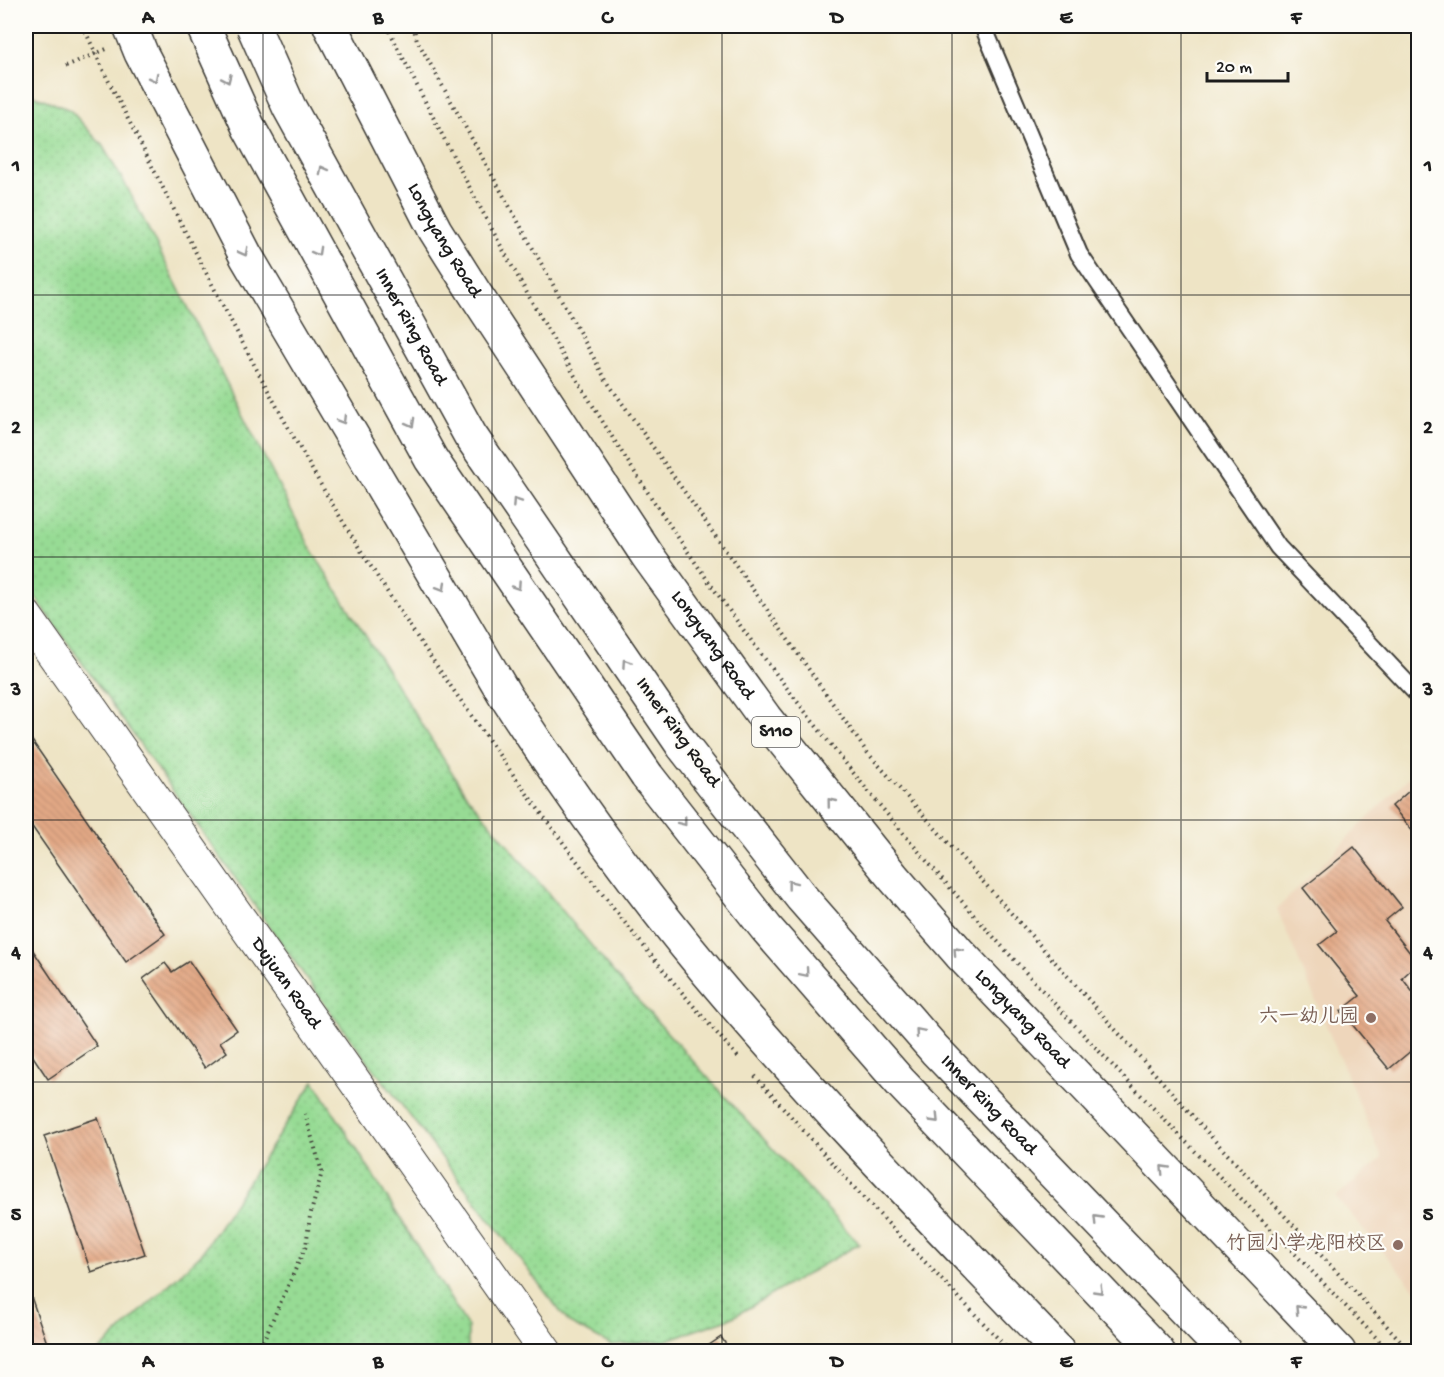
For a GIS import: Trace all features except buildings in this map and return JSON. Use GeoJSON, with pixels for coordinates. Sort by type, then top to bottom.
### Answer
{"type":"FeatureCollection","features":[{"type":"Feature","properties":{"kind":"main road"},"geometry":{"type":"LineString","coordinates":[[130,26],[141,53],[246,256],[505,695],[601,837],[730,1000],[850,1132],[1059,1352]]}},
{"type":"Feature","properties":{"kind":"main road"},"geometry":{"type":"LineString","coordinates":[[203,26],[249,128],[431,459],[647,776],[766,928],[901,1083],[1158,1352]]}},
{"type":"Feature","properties":{"kind":"main road","name":"Inner Ring Road"},"geometry":{"type":"LineString","coordinates":[[253,26],[289,107],[470,435],[683,746],[802,898],[935,1050],[1225,1352]]}},
{"type":"Feature","properties":{"kind":"main road","name":"Longyang Road"},"geometry":{"type":"LineString","coordinates":[[330,26],[435,230],[468,284],[647,555],[765,718],[886,868],[960,954],[1339,1352]]}},
{"type":"Feature","properties":{"kind":"main road"},"geometry":{"type":"LineString","coordinates":[[1121,1244],[1242,1352]]}},
{"type":"Feature","properties":{"kind":"street","name":"Dujuan Road"},"geometry":{"type":"LineString","coordinates":[[26,616],[546,1352]]}},
{"type":"Feature","properties":{"kind":"lane"},"geometry":{"type":"LineString","coordinates":[[983,26],[1079,254],[1278,547],[1419,695]]}},
{"type":"Feature","properties":{"kind":"path"},"geometry":{"type":"LineString","coordinates":[[387,26],[489,222],[578,381],[676,533],[769,663],[862,783],[968,908],[1067,1017],[1390,1352]]}},
{"type":"Feature","properties":{"kind":"path"},"geometry":{"type":"LineString","coordinates":[[413,26],[417,40],[606,380],[866,751],[1216,1142],[1411,1352]]}},
{"type":"Feature","properties":{"kind":"path"},"geometry":{"type":"LineString","coordinates":[[258,1352],[306,1246],[310,1216],[322,1172],[305,1114]]}},
{"type":"Feature","properties":{"kind":"shaded area","name":"六一幼儿园"},"geometry":{"type":"Polygon","coordinates":[[[1418,768],[1418,1293],[1336,1197],[1382,1158],[1277,909],[1418,768]]]}},
{"type":"Feature","properties":{"kind":"green space"},"geometry":{"type":"Polygon","coordinates":[[[26,92],[70,110],[102,145],[128,189],[312,551],[465,793],[624,985],[859,1244],[731,1318],[664,1341],[611,1345],[569,1323],[334,1017],[26,584],[26,92]]]}},
{"type":"Feature","properties":{"kind":"green space"},"geometry":{"type":"Polygon","coordinates":[[[314,1081],[468,1327],[468,1351],[99,1351],[201,1254],[314,1081]]]}},
{"type":"Feature","properties":{"kind":"place","name":"六一幼儿园"},"geometry":{"type":"Point","coordinates":[1371,1018]}},
{"type":"Feature","properties":{"kind":"place","name":"竹园小学龙阳校区"},"geometry":{"type":"Point","coordinates":[1398,1245]}}]}
